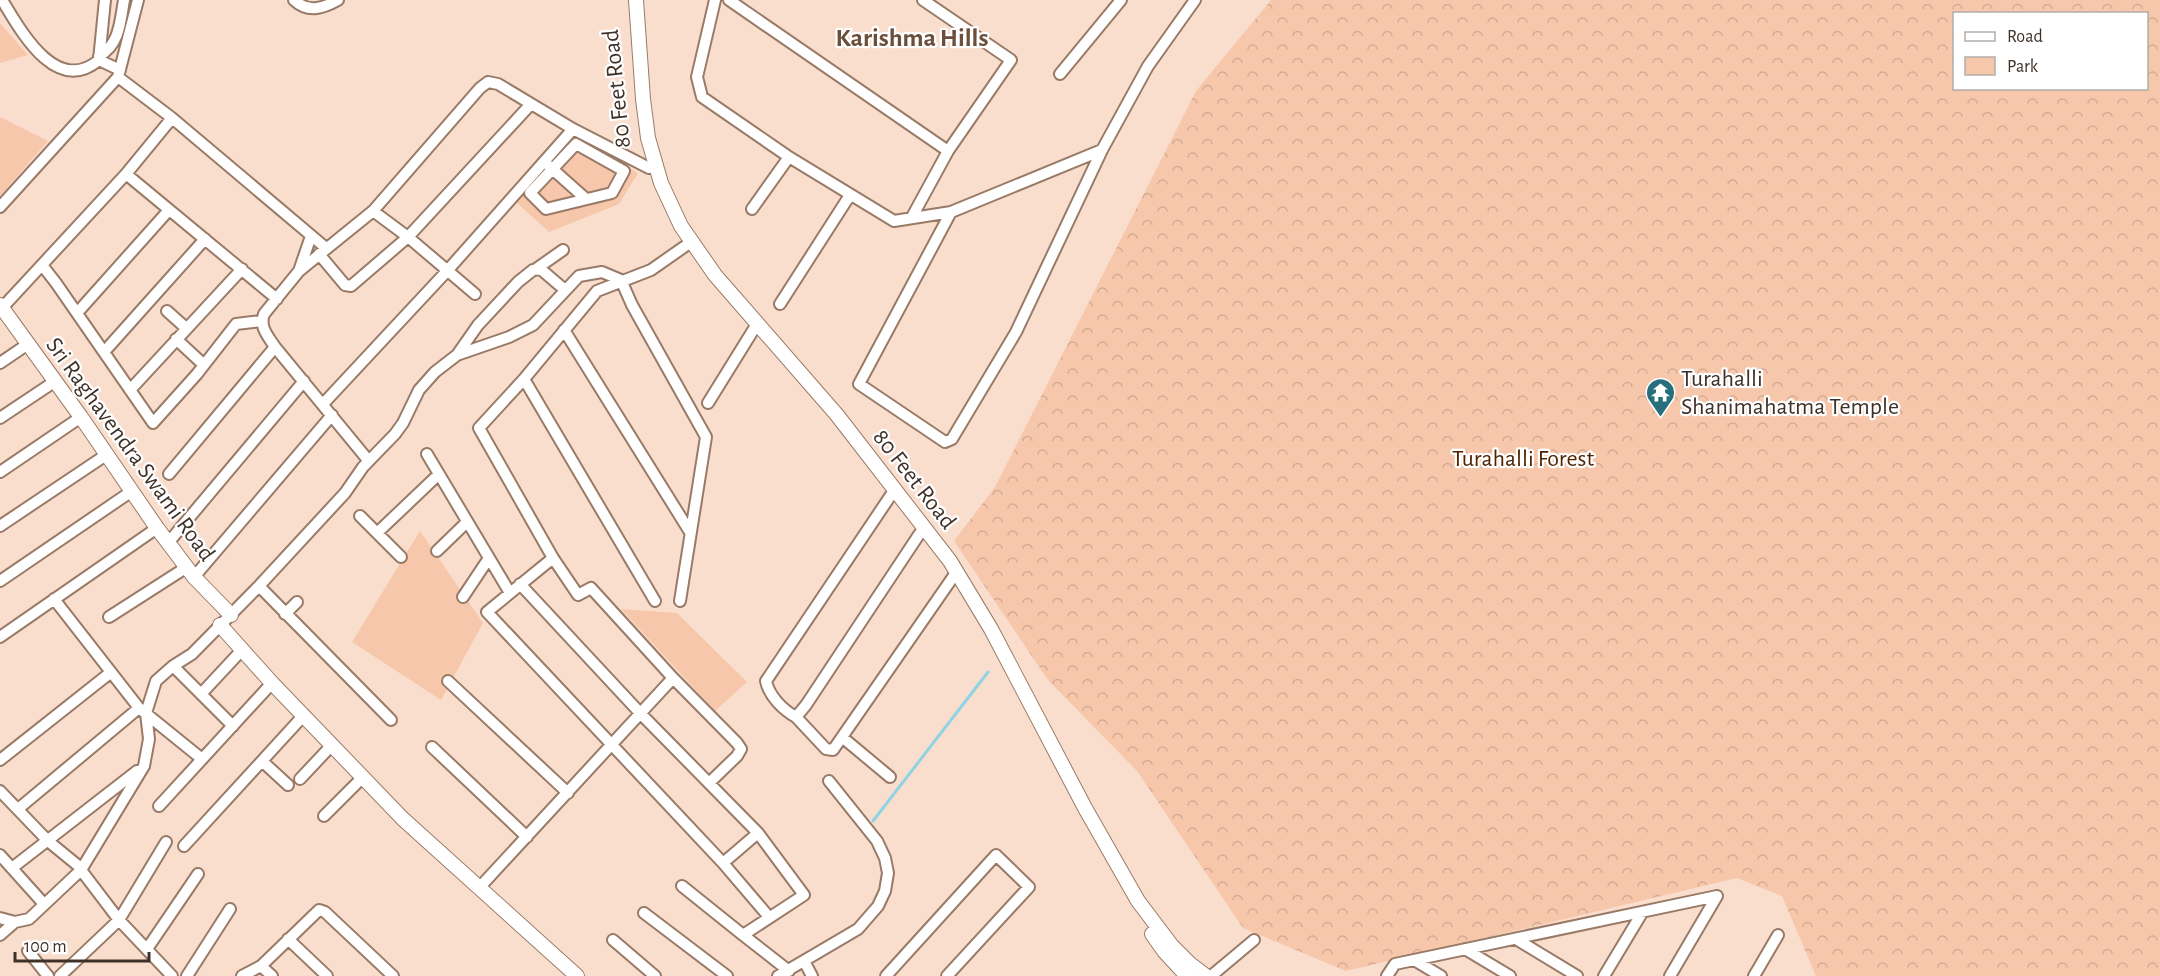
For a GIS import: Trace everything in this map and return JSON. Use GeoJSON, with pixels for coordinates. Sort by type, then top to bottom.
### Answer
{"type":"FeatureCollection","features":[{"type":"Feature","properties":{"kind":"main road","name":"80 Feet Road"},"geometry":{"type":"LineString","coordinates":[[630,0],[641,139],[664,208],[688,243],[832,420],[953,577],[986,632],[1079,811],[1158,928],[1180,955],[1206,976]]}},
{"type":"Feature","properties":{"kind":"main road","name":"80 Feet Road"},"geometry":{"type":"LineString","coordinates":[[636,0],[643,99],[652,156],[667,198],[688,243]]}},
{"type":"Feature","properties":{"kind":"main road","name":"Sri Raghavendra Swami Road"},"geometry":{"type":"LineString","coordinates":[[0,307],[81,417],[168,543],[190,572],[231,615]]}},
{"type":"Feature","properties":{"kind":"main road","name":"80 Feet Road"},"geometry":{"type":"LineString","coordinates":[[755,326],[837,415],[958,573],[992,629],[1132,904],[1164,951],[1187,976]]}},
{"type":"Feature","properties":{"kind":"main road"},"geometry":{"type":"LineString","coordinates":[[220,626],[241,651],[403,819],[577,976]]}},
{"type":"Feature","properties":{"kind":"street"},"geometry":{"type":"LineString","coordinates":[[2,0],[34,48],[51,63],[62,69],[81,71],[109,50],[117,38],[124,0]]}},
{"type":"Feature","properties":{"kind":"street"},"geometry":{"type":"LineString","coordinates":[[99,58],[105,0]]}},
{"type":"Feature","properties":{"kind":"street"},"geometry":{"type":"LineString","coordinates":[[0,207],[119,73],[138,0]]}},
{"type":"Feature","properties":{"kind":"street"},"geometry":{"type":"LineString","coordinates":[[294,0],[310,9],[326,7],[338,0]]}},
{"type":"Feature","properties":{"kind":"street"},"geometry":{"type":"LineString","coordinates":[[715,0],[697,77],[702,97],[789,157],[894,220],[951,212],[1102,150]]}},
{"type":"Feature","properties":{"kind":"street"},"geometry":{"type":"LineString","coordinates":[[729,0],[948,151]]}},
{"type":"Feature","properties":{"kind":"street"},"geometry":{"type":"LineString","coordinates":[[912,217],[948,151],[1011,60],[936,4],[923,0]]}},
{"type":"Feature","properties":{"kind":"street"},"geometry":{"type":"LineString","coordinates":[[1060,74],[1121,0]]}},
{"type":"Feature","properties":{"kind":"street"},"geometry":{"type":"LineString","coordinates":[[951,212],[859,384],[945,442],[952,439],[1016,332],[1102,150],[1148,66],[1195,0]]}},
{"type":"Feature","properties":{"kind":"street"},"geometry":{"type":"LineString","coordinates":[[99,58],[311,236],[345,285],[349,286],[408,237],[531,104]]}},
{"type":"Feature","properties":{"kind":"street"},"geometry":{"type":"LineString","coordinates":[[368,460],[265,333],[261,321],[264,314],[299,271],[373,211],[480,88],[488,82],[498,84],[573,129],[649,168]]}},
{"type":"Feature","properties":{"kind":"street"},"geometry":{"type":"LineString","coordinates":[[0,307],[126,174],[172,118]]}},
{"type":"Feature","properties":{"kind":"street"},"geometry":{"type":"LineString","coordinates":[[323,404],[549,165],[576,144],[624,171],[612,193],[546,209],[530,193],[549,165],[573,129]]}},
{"type":"Feature","properties":{"kind":"street"},"geometry":{"type":"LineString","coordinates":[[752,209],[789,157]]}},
{"type":"Feature","properties":{"kind":"street"},"geometry":{"type":"LineString","coordinates":[[549,165],[586,199]]}},
{"type":"Feature","properties":{"kind":"street"},"geometry":{"type":"LineString","coordinates":[[126,174],[278,299]]}},
{"type":"Feature","properties":{"kind":"street"},"geometry":{"type":"LineString","coordinates":[[780,304],[850,195]]}},
{"type":"Feature","properties":{"kind":"street"},"geometry":{"type":"LineString","coordinates":[[77,313],[169,210]]}},
{"type":"Feature","properties":{"kind":"street"},"geometry":{"type":"LineString","coordinates":[[373,211],[408,237],[475,294]]}},
{"type":"Feature","properties":{"kind":"street"},"geometry":{"type":"LineString","coordinates":[[299,271],[311,236]]}},
{"type":"Feature","properties":{"kind":"street"},"geometry":{"type":"LineString","coordinates":[[104,352],[205,239]]}},
{"type":"Feature","properties":{"kind":"street"},"geometry":{"type":"LineString","coordinates":[[688,243],[651,270],[597,291],[524,379],[479,428],[553,558],[578,595],[591,588],[741,749],[737,756],[709,783]]}},
{"type":"Feature","properties":{"kind":"street"},"geometry":{"type":"LineString","coordinates":[[18,809],[143,711],[156,681],[173,666],[192,654],[345,493],[368,460],[395,434],[426,381],[457,355],[471,333],[518,282],[563,250]]}},
{"type":"Feature","properties":{"kind":"street"},"geometry":{"type":"LineString","coordinates":[[42,265],[153,423],[204,365],[236,324],[261,321]]}},
{"type":"Feature","properties":{"kind":"street"},"geometry":{"type":"LineString","coordinates":[[130,390],[242,269]]}},
{"type":"Feature","properties":{"kind":"street"},"geometry":{"type":"LineString","coordinates":[[536,269],[544,272],[565,290]]}},
{"type":"Feature","properties":{"kind":"street"},"geometry":{"type":"LineString","coordinates":[[457,355],[509,337],[533,325],[579,276],[602,272],[621,280],[632,305],[706,437],[680,601]]}},
{"type":"Feature","properties":{"kind":"street"},"geometry":{"type":"LineString","coordinates":[[167,311],[186,328]]}},
{"type":"Feature","properties":{"kind":"street"},"geometry":{"type":"LineString","coordinates":[[708,403],[755,326]]}},
{"type":"Feature","properties":{"kind":"street"},"geometry":{"type":"LineString","coordinates":[[564,330],[690,532]]}},
{"type":"Feature","properties":{"kind":"street"},"geometry":{"type":"LineString","coordinates":[[176,339],[204,365]]}},
{"type":"Feature","properties":{"kind":"street"},"geometry":{"type":"LineString","coordinates":[[0,363],[28,344]]}},
{"type":"Feature","properties":{"kind":"street"},"geometry":{"type":"LineString","coordinates":[[169,474],[275,346]]}},
{"type":"Feature","properties":{"kind":"street"},"geometry":{"type":"LineString","coordinates":[[524,379],[655,601]]}},
{"type":"Feature","properties":{"kind":"street"},"geometry":{"type":"LineString","coordinates":[[168,543],[304,381]]}},
{"type":"Feature","properties":{"kind":"street"},"geometry":{"type":"LineString","coordinates":[[0,418],[54,382]]}},
{"type":"Feature","properties":{"kind":"street"},"geometry":{"type":"LineString","coordinates":[[109,617],[190,572],[332,416]]}},
{"type":"Feature","properties":{"kind":"street"},"geometry":{"type":"LineString","coordinates":[[0,472],[81,417]]}},
{"type":"Feature","properties":{"kind":"street"},"geometry":{"type":"LineString","coordinates":[[427,454],[510,593]]}},
{"type":"Feature","properties":{"kind":"street"},"geometry":{"type":"LineString","coordinates":[[0,526],[106,455]]}},
{"type":"Feature","properties":{"kind":"street"},"geometry":{"type":"LineString","coordinates":[[377,533],[439,474]]}},
{"type":"Feature","properties":{"kind":"street"},"geometry":{"type":"LineString","coordinates":[[0,581],[132,491]]}},
{"type":"Feature","properties":{"kind":"street"},"geometry":{"type":"LineString","coordinates":[[891,495],[765,681],[767,690],[787,712],[796,717],[830,751],[833,750],[953,577]]}},
{"type":"Feature","properties":{"kind":"street"},"geometry":{"type":"LineString","coordinates":[[360,516],[401,557]]}},
{"type":"Feature","properties":{"kind":"street"},"geometry":{"type":"LineString","coordinates":[[437,551],[467,522]]}},
{"type":"Feature","properties":{"kind":"street"},"geometry":{"type":"LineString","coordinates":[[0,637],[157,528]]}},
{"type":"Feature","properties":{"kind":"street"},"geometry":{"type":"LineString","coordinates":[[796,717],[920,533]]}},
{"type":"Feature","properties":{"kind":"street"},"geometry":{"type":"LineString","coordinates":[[463,597],[489,558]]}},
{"type":"Feature","properties":{"kind":"street"},"geometry":{"type":"LineString","coordinates":[[553,558],[487,612],[723,863],[769,917]]}},
{"type":"Feature","properties":{"kind":"street"},"geometry":{"type":"LineString","coordinates":[[520,584],[641,714],[758,833],[804,895],[743,934]]}},
{"type":"Feature","properties":{"kind":"street"},"geometry":{"type":"LineString","coordinates":[[259,586],[391,720]]}},
{"type":"Feature","properties":{"kind":"street"},"geometry":{"type":"LineString","coordinates":[[54,599],[110,673],[143,711],[202,759]]}},
{"type":"Feature","properties":{"kind":"street"},"geometry":{"type":"LineString","coordinates":[[285,614],[297,602]]}},
{"type":"Feature","properties":{"kind":"street"},"geometry":{"type":"LineString","coordinates":[[201,694],[241,651]]}},
{"type":"Feature","properties":{"kind":"street"},"geometry":{"type":"LineString","coordinates":[[173,666],[232,726]]}},
{"type":"Feature","properties":{"kind":"street"},"geometry":{"type":"LineString","coordinates":[[0,760],[110,673]]}},
{"type":"Feature","properties":{"kind":"street"},"geometry":{"type":"LineString","coordinates":[[479,888],[673,678]]}},
{"type":"Feature","properties":{"kind":"street"},"geometry":{"type":"LineString","coordinates":[[448,681],[568,794]]}},
{"type":"Feature","properties":{"kind":"street"},"geometry":{"type":"LineString","coordinates":[[159,806],[272,683]]}},
{"type":"Feature","properties":{"kind":"street"},"geometry":{"type":"LineString","coordinates":[[0,934],[15,922],[29,919],[81,869],[144,766],[149,739],[143,711]]}},
{"type":"Feature","properties":{"kind":"street"},"geometry":{"type":"LineString","coordinates":[[184,846],[304,715]]}},
{"type":"Feature","properties":{"kind":"street"},"geometry":{"type":"LineString","coordinates":[[842,737],[890,777]]}},
{"type":"Feature","properties":{"kind":"street"},"geometry":{"type":"LineString","coordinates":[[300,779],[332,745]]}},
{"type":"Feature","properties":{"kind":"street"},"geometry":{"type":"LineString","coordinates":[[432,747],[526,837]]}},
{"type":"Feature","properties":{"kind":"street"},"geometry":{"type":"LineString","coordinates":[[262,760],[288,785]]}},
{"type":"Feature","properties":{"kind":"street"},"geometry":{"type":"LineString","coordinates":[[12,868],[144,766]]}},
{"type":"Feature","properties":{"kind":"street"},"geometry":{"type":"LineString","coordinates":[[324,816],[363,777]]}},
{"type":"Feature","properties":{"kind":"street"},"geometry":{"type":"LineString","coordinates":[[682,886],[743,934],[783,973],[858,929],[878,906],[885,891],[888,873],[885,858],[877,841],[829,780]]}},
{"type":"Feature","properties":{"kind":"street"},"geometry":{"type":"LineString","coordinates":[[0,790],[48,842],[81,869],[119,920],[172,976]]}},
{"type":"Feature","properties":{"kind":"street"},"geometry":{"type":"LineString","coordinates":[[723,863],[758,833]]}},
{"type":"Feature","properties":{"kind":"street"},"geometry":{"type":"LineString","coordinates":[[60,976],[119,920],[166,842]]}},
{"type":"Feature","properties":{"kind":"street"},"geometry":{"type":"LineString","coordinates":[[0,855],[44,904]]}},
{"type":"Feature","properties":{"kind":"street"},"geometry":{"type":"LineString","coordinates":[[886,976],[996,855],[1029,887],[947,976]]}},
{"type":"Feature","properties":{"kind":"street"},"geometry":{"type":"LineString","coordinates":[[147,949],[198,873]]}},
{"type":"Feature","properties":{"kind":"street"},"geometry":{"type":"LineString","coordinates":[[1387,976],[1395,964],[1717,896],[1670,976]]}},
{"type":"Feature","properties":{"kind":"street"},"geometry":{"type":"LineString","coordinates":[[187,976],[230,909]]}},
{"type":"Feature","properties":{"kind":"street"},"geometry":{"type":"LineString","coordinates":[[242,976],[261,966],[319,910],[324,912],[393,976]]}},
{"type":"Feature","properties":{"kind":"street"},"geometry":{"type":"LineString","coordinates":[[644,913],[727,976]]}},
{"type":"Feature","properties":{"kind":"street"},"geometry":{"type":"LineString","coordinates":[[1604,976],[1642,913]]}},
{"type":"Feature","properties":{"kind":"street"},"geometry":{"type":"LineString","coordinates":[[0,918],[15,922]]}},
{"type":"Feature","properties":{"kind":"street"},"geometry":{"type":"LineString","coordinates":[[1754,976],[1778,935]]}},
{"type":"Feature","properties":{"kind":"street"},"geometry":{"type":"LineString","coordinates":[[288,939],[327,976]]}},
{"type":"Feature","properties":{"kind":"street"},"geometry":{"type":"LineString","coordinates":[[1515,939],[1577,976]]}},
{"type":"Feature","properties":{"kind":"street"},"geometry":{"type":"LineString","coordinates":[[613,940],[655,976]]}},
{"type":"Feature","properties":{"kind":"street"},"geometry":{"type":"LineString","coordinates":[[1211,976],[1254,940]]}},
{"type":"Feature","properties":{"kind":"street"},"geometry":{"type":"LineString","coordinates":[[1465,949],[1509,976]]}},
{"type":"Feature","properties":{"kind":"street"},"geometry":{"type":"LineString","coordinates":[[28,951],[48,976]]}},
{"type":"Feature","properties":{"kind":"street"},"geometry":{"type":"LineString","coordinates":[[1414,960],[1441,976]]}},
{"type":"Feature","properties":{"kind":"street"},"geometry":{"type":"LineString","coordinates":[[804,961],[812,976]]}},
{"type":"Feature","properties":{"kind":"street"},"geometry":{"type":"LineString","coordinates":[[261,966],[272,976]]}},
{"type":"Feature","properties":{"kind":"green space","name":"Turahalli Forest"},"geometry":{"type":"Polygon","coordinates":[[[1271,0],[2160,0],[2160,976],[1816,976],[1782,896],[1737,878],[1346,971],[1243,928],[1137,771],[1048,680],[954,541],[995,487],[1196,91],[1271,0]]]}},
{"type":"Feature","properties":{"kind":"green space"},"geometry":{"type":"Polygon","coordinates":[[[0,23],[28,55],[0,63],[0,23]]]}},
{"type":"Feature","properties":{"kind":"green space"},"geometry":{"type":"Polygon","coordinates":[[[0,117],[48,141],[0,196],[0,117]]]}},
{"type":"Feature","properties":{"kind":"green space"},"geometry":{"type":"Polygon","coordinates":[[[572,136],[638,173],[619,204],[549,232],[516,202],[572,136]]]}},
{"type":"Feature","properties":{"kind":"green space"},"geometry":{"type":"Polygon","coordinates":[[[420,531],[483,623],[441,700],[352,642],[420,531]]]}},
{"type":"Feature","properties":{"kind":"green space"},"geometry":{"type":"Polygon","coordinates":[[[621,609],[677,613],[747,682],[715,711],[621,609]]]}},
{"type":"Feature","properties":{"kind":"waterway"},"geometry":{"type":"LineString","coordinates":[[873,821],[988,672]]}},
{"type":"Feature","properties":{"kind":"place","name":"Turahalli Shanimahatma Temple"},"geometry":{"type":"Point","coordinates":[1660,418]}},
{"type":"Feature","properties":{"kind":"district","name":"Karishma Hills"},"geometry":{"type":"Point","coordinates":[912,37]}}]}
